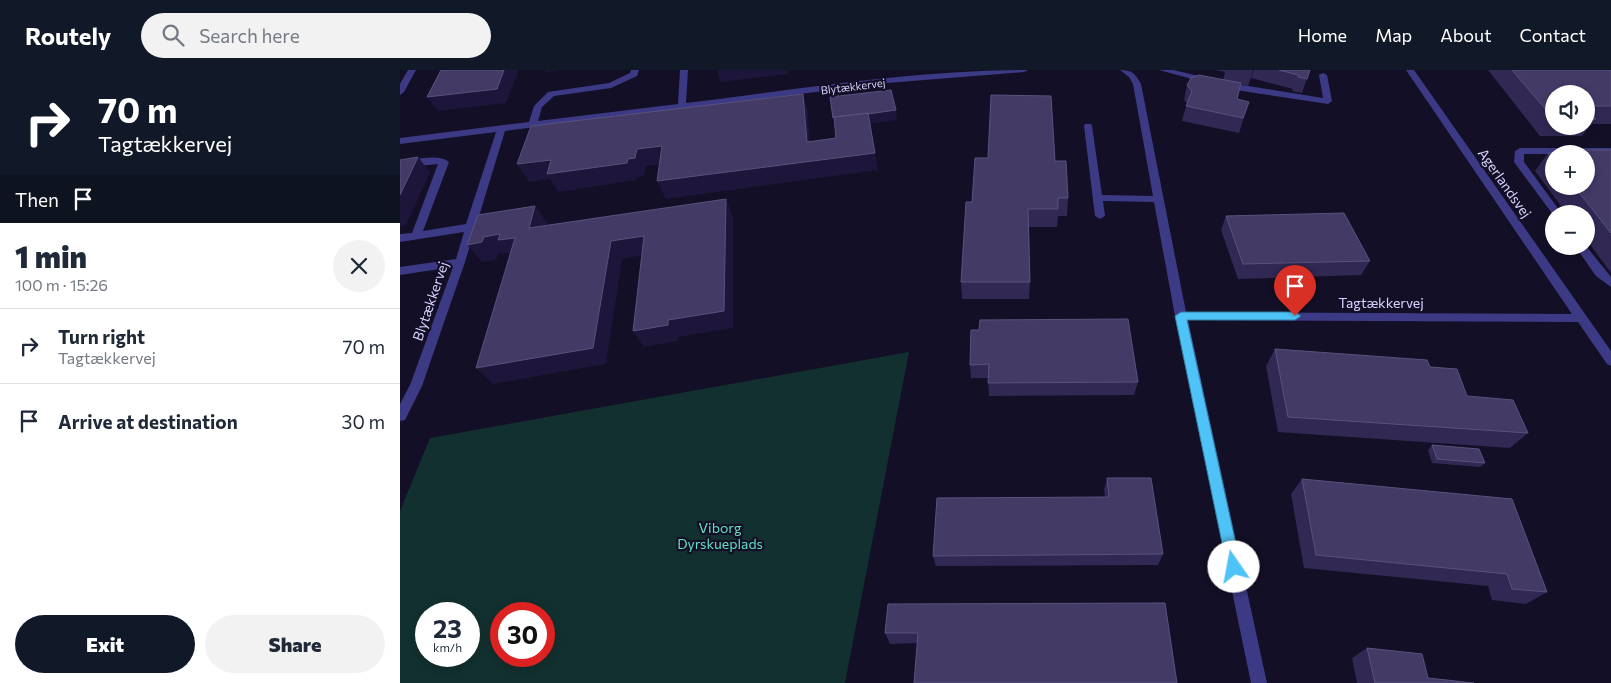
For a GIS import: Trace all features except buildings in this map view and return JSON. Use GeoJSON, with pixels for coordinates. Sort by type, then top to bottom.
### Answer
{"type":"FeatureCollection","features":[{"type":"Feature","properties":{"kind":"street"},"geometry":{"type":"LineString","coordinates":[[400,92],[412,70]]}},
{"type":"Feature","properties":{"kind":"street"},"geometry":{"type":"LineString","coordinates":[[533,125],[538,106],[551,94],[612,85],[634,74],[635,70]]}},
{"type":"Feature","properties":{"kind":"street"},"geometry":{"type":"LineString","coordinates":[[682,106],[684,70]]}},
{"type":"Feature","properties":{"kind":"street","name":"Blytækkervej"},"geometry":{"type":"LineString","coordinates":[[400,141],[887,82],[1024,70]]}},
{"type":"Feature","properties":{"kind":"street"},"geometry":{"type":"LineString","coordinates":[[1124,70],[1132,75],[1137,84],[1181,316],[1259,683]]}},
{"type":"Feature","properties":{"kind":"street"},"geometry":{"type":"LineString","coordinates":[[1163,70],[1229,86],[1328,101],[1323,75]]}},
{"type":"Feature","properties":{"kind":"street","name":"Agerlandsvej"},"geometry":{"type":"LineString","coordinates":[[1410,70],[1611,361]]}},
{"type":"Feature","properties":{"kind":"street"},"geometry":{"type":"LineString","coordinates":[[1088,126],[1100,216]]}},
{"type":"Feature","properties":{"kind":"street","name":"Blytækkervej"},"geometry":{"type":"LineString","coordinates":[[400,416],[460,262],[501,129]]}},
{"type":"Feature","properties":{"kind":"street"},"geometry":{"type":"LineString","coordinates":[[1550,205],[1519,162],[1520,151],[1611,152]]}},
{"type":"Feature","properties":{"kind":"street"},"geometry":{"type":"LineString","coordinates":[[400,165],[431,161],[444,162],[416,236]]}},
{"type":"Feature","properties":{"kind":"street"},"geometry":{"type":"LineString","coordinates":[[1098,198],[1159,199]]}},
{"type":"Feature","properties":{"kind":"street"},"geometry":{"type":"LineString","coordinates":[[400,238],[471,227]]}},
{"type":"Feature","properties":{"kind":"street"},"geometry":{"type":"LineString","coordinates":[[1587,255],[1600,273],[1611,283]]}},
{"type":"Feature","properties":{"kind":"street"},"geometry":{"type":"LineString","coordinates":[[400,271],[460,262]]}},
{"type":"Feature","properties":{"kind":"street","name":"Tagtækkervej"},"geometry":{"type":"LineString","coordinates":[[1181,316],[1582,318]]}},
{"type":"Feature","properties":{"kind":"green space","name":"Viborg Dyrskueplads"},"geometry":{"type":"Polygon","coordinates":[[[909,352],[845,683],[400,683],[400,511],[430,438],[909,352]]]}},
{"type":"Feature","properties":{"kind":"route"},"geometry":{"type":"LineString","coordinates":[[1234,567],[1181,316],[1295,316]]}}]}
